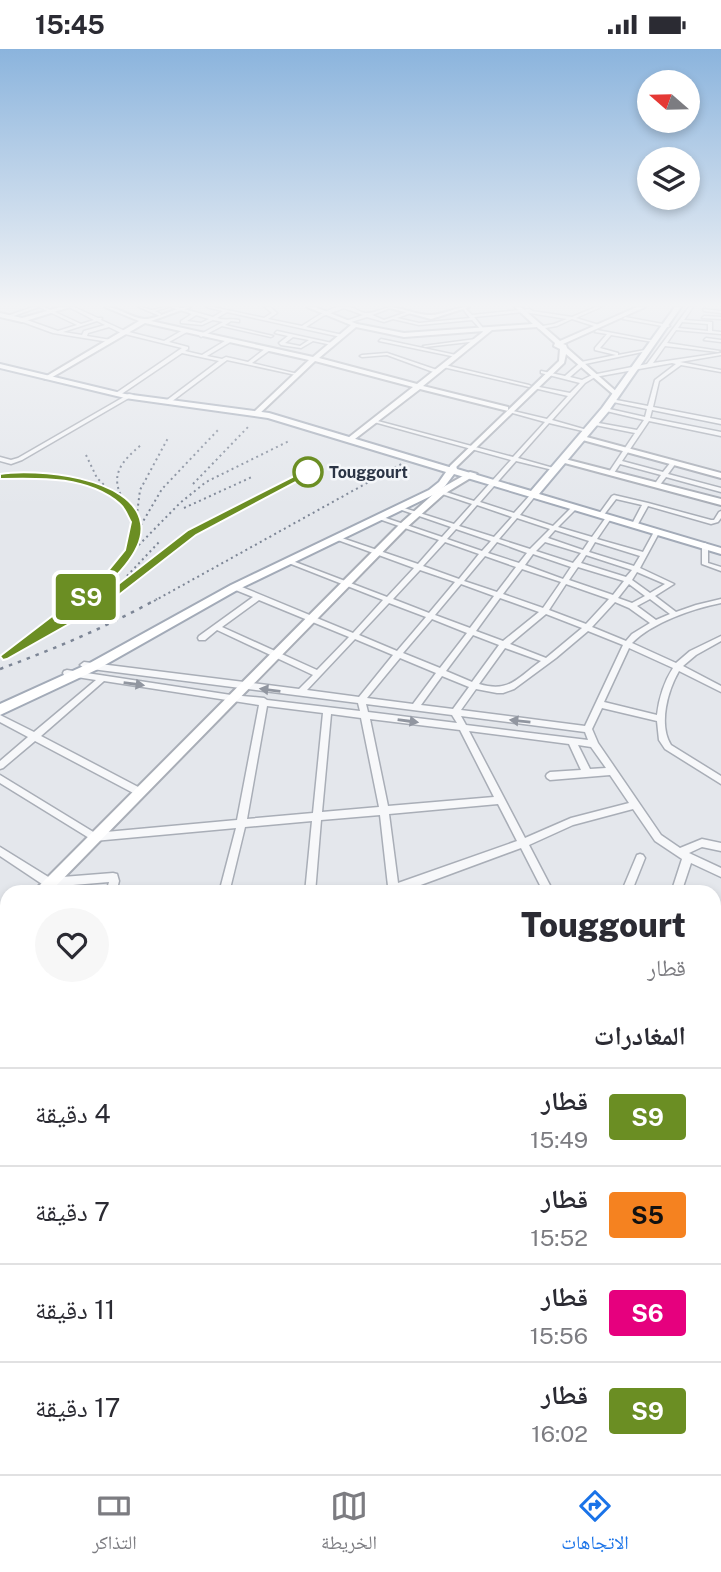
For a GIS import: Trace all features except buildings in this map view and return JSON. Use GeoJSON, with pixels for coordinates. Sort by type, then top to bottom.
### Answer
{"type":"FeatureCollection","features":[{"type":"Feature","properties":{"kind":"main road"},"geometry":{"type":"LineString","coordinates":[[30,374],[124,394],[258,413],[721,549]]}},
{"type":"Feature","properties":{"kind":"main road"},"geometry":{"type":"LineString","coordinates":[[535,493],[633,374]]}},
{"type":"Feature","properties":{"kind":"main road"},"geometry":{"type":"LineString","coordinates":[[1,717],[20,701],[235,587],[437,489],[448,468]]}},
{"type":"Feature","properties":{"kind":"main road"},"geometry":{"type":"LineString","coordinates":[[88,666],[240,579],[429,490],[448,468]]}},
{"type":"Feature","properties":{"kind":"main road"},"geometry":{"type":"LineString","coordinates":[[535,493],[605,514]]}},
{"type":"Feature","properties":{"kind":"main road"},"geometry":{"type":"LineString","coordinates":[[636,523],[721,549]]}},
{"type":"Feature","properties":{"kind":"main road"},"geometry":{"type":"LineString","coordinates":[[0,703],[71,674]]}},
{"type":"Feature","properties":{"kind":"street"},"geometry":{"type":"LineString","coordinates":[[48,378],[55,374]]}},
{"type":"Feature","properties":{"kind":"street"},"geometry":{"type":"LineString","coordinates":[[0,459],[11,462],[20,459],[153,374]]}},
{"type":"Feature","properties":{"kind":"street"},"geometry":{"type":"LineString","coordinates":[[170,401],[204,374]]}},
{"type":"Feature","properties":{"kind":"street"},"geometry":{"type":"LineString","coordinates":[[258,413],[296,374]]}},
{"type":"Feature","properties":{"kind":"street"},"geometry":{"type":"LineString","coordinates":[[368,374],[548,421],[628,450],[721,476]]}},
{"type":"Feature","properties":{"kind":"street"},"geometry":{"type":"LineString","coordinates":[[351,440],[436,374]]}},
{"type":"Feature","properties":{"kind":"street"},"geometry":{"type":"LineString","coordinates":[[465,374],[571,395]]}},
{"type":"Feature","properties":{"kind":"street"},"geometry":{"type":"LineString","coordinates":[[448,468],[545,374]]}},
{"type":"Feature","properties":{"kind":"street"},"geometry":{"type":"LineString","coordinates":[[548,374],[583,382]]}},
{"type":"Feature","properties":{"kind":"street"},"geometry":{"type":"LineString","coordinates":[[566,378],[570,374]]}},
{"type":"Feature","properties":{"kind":"street"},"geometry":{"type":"LineString","coordinates":[[592,374],[613,397],[651,409],[721,422]]}},
{"type":"Feature","properties":{"kind":"street"},"geometry":{"type":"LineString","coordinates":[[300,693],[418,568],[583,382],[609,374]]}},
{"type":"Feature","properties":{"kind":"street"},"geometry":{"type":"LineString","coordinates":[[612,472],[647,419],[657,380],[666,374]]}},
{"type":"Feature","properties":{"kind":"street"},"geometry":{"type":"LineString","coordinates":[[605,410],[721,434]]}},
{"type":"Feature","properties":{"kind":"street"},"geometry":{"type":"LineString","coordinates":[[376,421],[555,470]]}},
{"type":"Feature","properties":{"kind":"street"},"geometry":{"type":"LineString","coordinates":[[593,423],[638,432]]}},
{"type":"Feature","properties":{"kind":"street"},"geometry":{"type":"LineString","coordinates":[[564,460],[721,502]]}},
{"type":"Feature","properties":{"kind":"street"},"geometry":{"type":"LineString","coordinates":[[620,462],[721,490]]}},
{"type":"Feature","properties":{"kind":"street"},"geometry":{"type":"LineString","coordinates":[[657,485],[673,463]]}},
{"type":"Feature","properties":{"kind":"street"},"geometry":{"type":"LineString","coordinates":[[49,883],[415,514],[441,492],[471,475]]}},
{"type":"Feature","properties":{"kind":"street"},"geometry":{"type":"LineString","coordinates":[[441,492],[644,555]]}},
{"type":"Feature","properties":{"kind":"street"},"geometry":{"type":"LineString","coordinates":[[393,885],[384,811],[362,702],[366,690],[535,493]]}},
{"type":"Feature","properties":{"kind":"street"},"geometry":{"type":"LineString","coordinates":[[455,712],[472,684],[503,645],[544,612],[592,540],[614,497],[646,503],[710,522],[716,521],[721,513]]}},
{"type":"Feature","properties":{"kind":"street"},"geometry":{"type":"LineString","coordinates":[[636,523],[646,503]]}},
{"type":"Feature","properties":{"kind":"street"},"geometry":{"type":"LineString","coordinates":[[414,708],[531,552],[575,507]]}},
{"type":"Feature","properties":{"kind":"street"},"geometry":{"type":"LineString","coordinates":[[400,508],[493,540],[628,580],[676,615]]}},
{"type":"Feature","properties":{"kind":"street"},"geometry":{"type":"LineString","coordinates":[[381,518],[614,598],[632,606],[656,624]]}},
{"type":"Feature","properties":{"kind":"street"},"geometry":{"type":"LineString","coordinates":[[235,587],[472,684],[504,690],[589,628],[636,569],[657,531]]}},
{"type":"Feature","properties":{"kind":"street"},"geometry":{"type":"LineString","coordinates":[[337,538],[628,643],[721,688]]}},
{"type":"Feature","properties":{"kind":"street"},"geometry":{"type":"LineString","coordinates":[[543,539],[636,569],[671,584],[632,606]]}},
{"type":"Feature","properties":{"kind":"street"},"geometry":{"type":"LineString","coordinates":[[705,545],[704,563],[721,569]]}},
{"type":"Feature","properties":{"kind":"street"},"geometry":{"type":"LineString","coordinates":[[288,561],[547,661]]}},
{"type":"Feature","properties":{"kind":"street"},"geometry":{"type":"LineString","coordinates":[[202,638],[258,597]]}},
{"type":"Feature","properties":{"kind":"street"},"geometry":{"type":"LineString","coordinates":[[721,601],[676,615],[635,635],[628,643],[588,729],[594,744],[658,838],[684,855],[721,873]]}},
{"type":"Feature","properties":{"kind":"street"},"geometry":{"type":"LineString","coordinates":[[216,627],[318,674]]}},
{"type":"Feature","properties":{"kind":"street"},"geometry":{"type":"LineString","coordinates":[[721,638],[678,665],[671,678],[661,719],[661,737],[668,747],[721,780]]}},
{"type":"Feature","properties":{"kind":"street"},"geometry":{"type":"LineString","coordinates":[[88,666],[588,729]]}},
{"type":"Feature","properties":{"kind":"street"},"geometry":{"type":"LineString","coordinates":[[71,674],[231,698],[594,744]]}},
{"type":"Feature","properties":{"kind":"street"},"geometry":{"type":"LineString","coordinates":[[0,766],[102,679]]}},
{"type":"Feature","properties":{"kind":"street"},"geometry":{"type":"LineString","coordinates":[[226,885],[241,825],[264,701]]}},
{"type":"Feature","properties":{"kind":"street"},"geometry":{"type":"LineString","coordinates":[[599,704],[661,719]]}},
{"type":"Feature","properties":{"kind":"street"},"geometry":{"type":"LineString","coordinates":[[311,885],[327,710]]}},
{"type":"Feature","properties":{"kind":"street"},"geometry":{"type":"LineString","coordinates":[[455,712],[545,885]]}},
{"type":"Feature","properties":{"kind":"street"},"geometry":{"type":"LineString","coordinates":[[1,717],[139,792]]}},
{"type":"Feature","properties":{"kind":"street"},"geometry":{"type":"LineString","coordinates":[[572,741],[587,773]]}},
{"type":"Feature","properties":{"kind":"street"},"geometry":{"type":"LineString","coordinates":[[550,776],[613,771]]}},
{"type":"Feature","properties":{"kind":"street"},"geometry":{"type":"LineString","coordinates":[[0,779],[94,837],[500,800]]}},
{"type":"Feature","properties":{"kind":"street"},"geometry":{"type":"LineString","coordinates":[[410,885],[523,843],[571,821],[636,806]]}},
{"type":"Feature","properties":{"kind":"street"},"geometry":{"type":"LineString","coordinates":[[678,885],[684,855],[702,843],[721,847]]}},
{"type":"Feature","properties":{"kind":"street"},"geometry":{"type":"LineString","coordinates":[[0,851],[49,883],[113,877],[113,885]]}},
{"type":"Feature","properties":{"kind":"street"},"geometry":{"type":"LineString","coordinates":[[629,885],[639,859]]}},
{"type":"Feature","properties":{"kind":"railway"},"geometry":{"type":"LineString","coordinates":[[193,484],[249,426]]}},
{"type":"Feature","properties":{"kind":"railway"},"geometry":{"type":"LineString","coordinates":[[138,530],[162,489],[218,430]]}},
{"type":"Feature","properties":{"kind":"railway"},"geometry":{"type":"LineString","coordinates":[[136,522],[140,490],[168,438]]}},
{"type":"Feature","properties":{"kind":"railway"},"geometry":{"type":"LineString","coordinates":[[131,553],[180,503],[206,482],[289,441]]}},
{"type":"Feature","properties":{"kind":"railway"},"geometry":{"type":"LineString","coordinates":[[123,499],[117,483],[120,469],[141,445]]}},
{"type":"Feature","properties":{"kind":"railway"},"geometry":{"type":"LineString","coordinates":[[86,455],[97,478],[109,490]]}},
{"type":"Feature","properties":{"kind":"railway"},"geometry":{"type":"LineString","coordinates":[[154,601],[403,463]]}},
{"type":"Feature","properties":{"kind":"railway"},"geometry":{"type":"LineString","coordinates":[[249,502],[308,472]]}},
{"type":"Feature","properties":{"kind":"railway"},"geometry":{"type":"LineString","coordinates":[[0,476],[36,476],[100,489],[122,502],[134,520],[133,542],[116,569],[82,601]]}},
{"type":"Feature","properties":{"kind":"railway"},"geometry":{"type":"LineString","coordinates":[[184,508],[254,476]]}},
{"type":"Feature","properties":{"kind":"railway"},"geometry":{"type":"LineString","coordinates":[[100,601],[124,587],[196,533],[257,501]]}},
{"type":"Feature","properties":{"kind":"railway"},"geometry":{"type":"LineString","coordinates":[[127,576],[161,540]]}},
{"type":"Feature","properties":{"kind":"railway"},"geometry":{"type":"LineString","coordinates":[[0,657],[84,599]]}},
{"type":"Feature","properties":{"kind":"railway"},"geometry":{"type":"LineString","coordinates":[[68,620],[103,599]]}},
{"type":"Feature","properties":{"kind":"railway"},"geometry":{"type":"LineString","coordinates":[[0,669],[80,637],[157,599]]}},
{"type":"Feature","properties":{"kind":"train","name":"S9"},"geometry":{"type":"LineString","coordinates":[[0,476],[50,475],[104,489],[125,502],[133,512],[136,522],[135,538],[130,551],[107,579],[81,601],[3,656],[111,595],[192,533],[308,472]]}},
{"type":"Feature","properties":{"kind":"place","name":"Touggourt"},"geometry":{"type":"Point","coordinates":[308,472]}}]}
